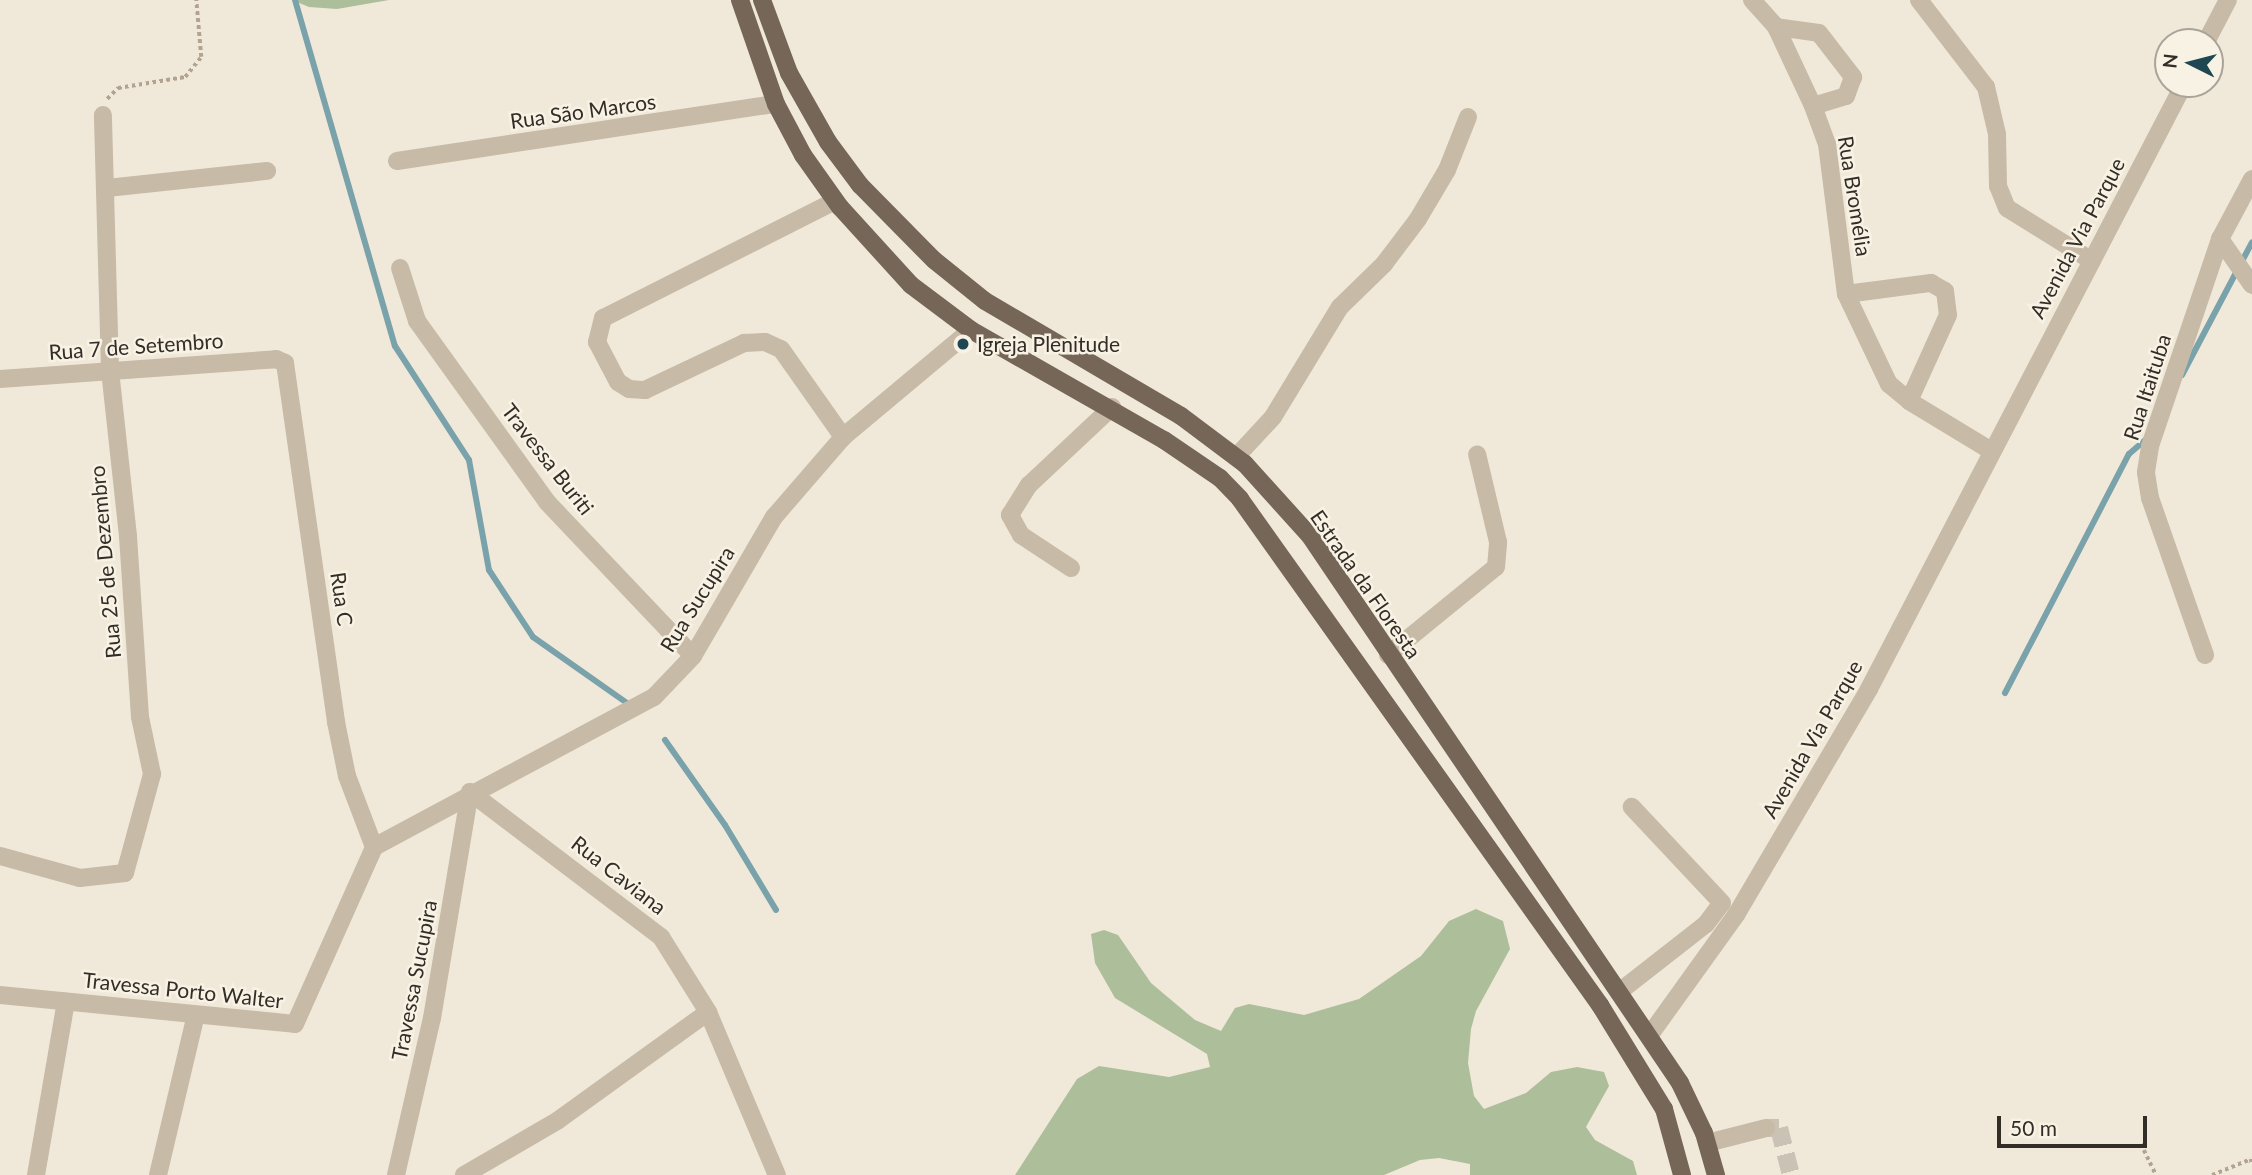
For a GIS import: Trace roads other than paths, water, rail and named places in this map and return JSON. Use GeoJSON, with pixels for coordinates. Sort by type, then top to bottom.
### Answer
{"type":"FeatureCollection","features":[{"type":"Feature","properties":{"kind":"main road"},"geometry":{"type":"LineString","coordinates":[[740,0],[776,104],[803,155],[835,201],[911,285],[971,330],[1112,407],[1220,478],[1284,557],[1600,1005],[1664,1109],[1682,1175]]}},
{"type":"Feature","properties":{"kind":"main road","name":"Estrada da Floresta"},"geometry":{"type":"LineString","coordinates":[[762,0],[789,73],[828,142],[860,185],[934,260],[985,301],[1181,416],[1236,457],[1310,536],[1680,1083],[1707,1143],[1716,1175]]}},
{"type":"Feature","properties":{"kind":"street","name":"Rua Bromélia"},"geometry":{"type":"LineString","coordinates":[[1752,0],[1776,27],[1813,106],[1827,144],[1846,294]]}},
{"type":"Feature","properties":{"kind":"street"},"geometry":{"type":"LineString","coordinates":[[1919,0],[1973,64],[1986,87],[1997,134],[1998,186],[2007,208],[2092,261]]}},
{"type":"Feature","properties":{"kind":"street"},"geometry":{"type":"LineString","coordinates":[[2213,28],[2228,0]]}},
{"type":"Feature","properties":{"kind":"street"},"geometry":{"type":"LineString","coordinates":[[1776,27],[1819,33],[1853,77],[1846,96],[1813,106]]}},
{"type":"Feature","properties":{"kind":"street","name":"Avenida Via Parque"},"geometry":{"type":"LineString","coordinates":[[1648,1036],[1736,915],[1869,689],[1990,450],[2177,98]]}},
{"type":"Feature","properties":{"kind":"street","name":"Rua São Marcos"},"geometry":{"type":"LineString","coordinates":[[397,161],[776,104]]}},
{"type":"Feature","properties":{"kind":"street","name":"Rua 25 de Dezembro"},"geometry":{"type":"LineString","coordinates":[[0,856],[80,878],[103,878],[125,873],[141,828],[152,774],[140,717],[128,536],[110,370],[103,115]]}},
{"type":"Feature","properties":{"kind":"street"},"geometry":{"type":"LineString","coordinates":[[1236,457],[1273,417],[1340,307],[1384,264],[1418,219],[1447,170],[1468,117]]}},
{"type":"Feature","properties":{"kind":"street"},"geometry":{"type":"LineString","coordinates":[[107,188],[267,171]]}},
{"type":"Feature","properties":{"kind":"street","name":"Rua Itaituba"},"geometry":{"type":"LineString","coordinates":[[2205,655],[2150,498],[2146,472],[2150,446],[2220,239],[2252,178]]}},
{"type":"Feature","properties":{"kind":"street"},"geometry":{"type":"LineString","coordinates":[[835,201],[603,318],[596,330],[597,342],[618,382],[629,389],[645,390],[744,343],[765,342],[781,349],[843,437]]}},
{"type":"Feature","properties":{"kind":"street"},"geometry":{"type":"LineString","coordinates":[[2220,239],[2252,285]]}},
{"type":"Feature","properties":{"kind":"street","name":"Travessa Buriti"},"geometry":{"type":"LineString","coordinates":[[400,268],[417,321],[547,502],[693,656]]}},
{"type":"Feature","properties":{"kind":"street"},"geometry":{"type":"LineString","coordinates":[[1909,401],[1948,315],[1945,291],[1931,284],[1846,294],[1889,384],[1909,401],[1990,450]]}},
{"type":"Feature","properties":{"kind":"street","name":"Rua Sucupira"},"geometry":{"type":"LineString","coordinates":[[373,847],[470,792],[654,697],[693,656],[774,517],[843,437],[971,330]]}},
{"type":"Feature","properties":{"kind":"street","name":"Rua 7 de Setembro"},"geometry":{"type":"LineString","coordinates":[[0,379],[276,359]]}},
{"type":"Feature","properties":{"kind":"street","name":"Rua C"},"geometry":{"type":"LineString","coordinates":[[276,359],[289,372],[336,722],[347,776],[373,847]]}},
{"type":"Feature","properties":{"kind":"street"},"geometry":{"type":"LineString","coordinates":[[1071,568],[1021,535],[1010,515],[1029,485],[1112,407]]}},
{"type":"Feature","properties":{"kind":"street"},"geometry":{"type":"LineString","coordinates":[[1388,655],[1496,568],[1498,542],[1477,454]]}},
{"type":"Feature","properties":{"kind":"street","name":"Rua Caviana"},"geometry":{"type":"LineString","coordinates":[[470,792],[661,937],[708,1012],[778,1175]]}},
{"type":"Feature","properties":{"kind":"street","name":"Travessa Sucupira"},"geometry":{"type":"LineString","coordinates":[[396,1175],[432,1018],[470,792]]}},
{"type":"Feature","properties":{"kind":"street"},"geometry":{"type":"LineString","coordinates":[[1632,807],[1736,915]]}},
{"type":"Feature","properties":{"kind":"street","name":"Travessa Porto Walter"},"geometry":{"type":"LineString","coordinates":[[0,995],[195,1017],[295,1024],[373,847]]}},
{"type":"Feature","properties":{"kind":"street"},"geometry":{"type":"LineString","coordinates":[[1619,992],[1706,924],[1722,903]]}},
{"type":"Feature","properties":{"kind":"street"},"geometry":{"type":"LineString","coordinates":[[36,1175],[66,1002]]}},
{"type":"Feature","properties":{"kind":"street"},"geometry":{"type":"LineString","coordinates":[[464,1175],[557,1121],[708,1012]]}},
{"type":"Feature","properties":{"kind":"street"},"geometry":{"type":"LineString","coordinates":[[158,1175],[195,1017]]}},
{"type":"Feature","properties":{"kind":"street"},"geometry":{"type":"LineString","coordinates":[[1707,1143],[1766,1128]]}},
{"type":"Feature","properties":{"kind":"waterway"},"geometry":{"type":"LineString","coordinates":[[295,0],[395,346],[469,460],[489,570],[533,637],[627,703]]}},
{"type":"Feature","properties":{"kind":"waterway"},"geometry":{"type":"LineString","coordinates":[[2182,375],[2252,242]]}},
{"type":"Feature","properties":{"kind":"waterway"},"geometry":{"type":"LineString","coordinates":[[2005,693],[2129,454],[2146,439]]}},
{"type":"Feature","properties":{"kind":"waterway"},"geometry":{"type":"LineString","coordinates":[[665,740],[725,825],[776,910]]}},
{"type":"Feature","properties":{"kind":"tunnel"},"geometry":{"type":"LineString","coordinates":[[1766,1128],[1779,1128],[1791,1175]]}},
{"type":"Feature","properties":{"kind":"place","name":"Igreja Plenitude"},"geometry":{"type":"Point","coordinates":[963,344]}}]}
